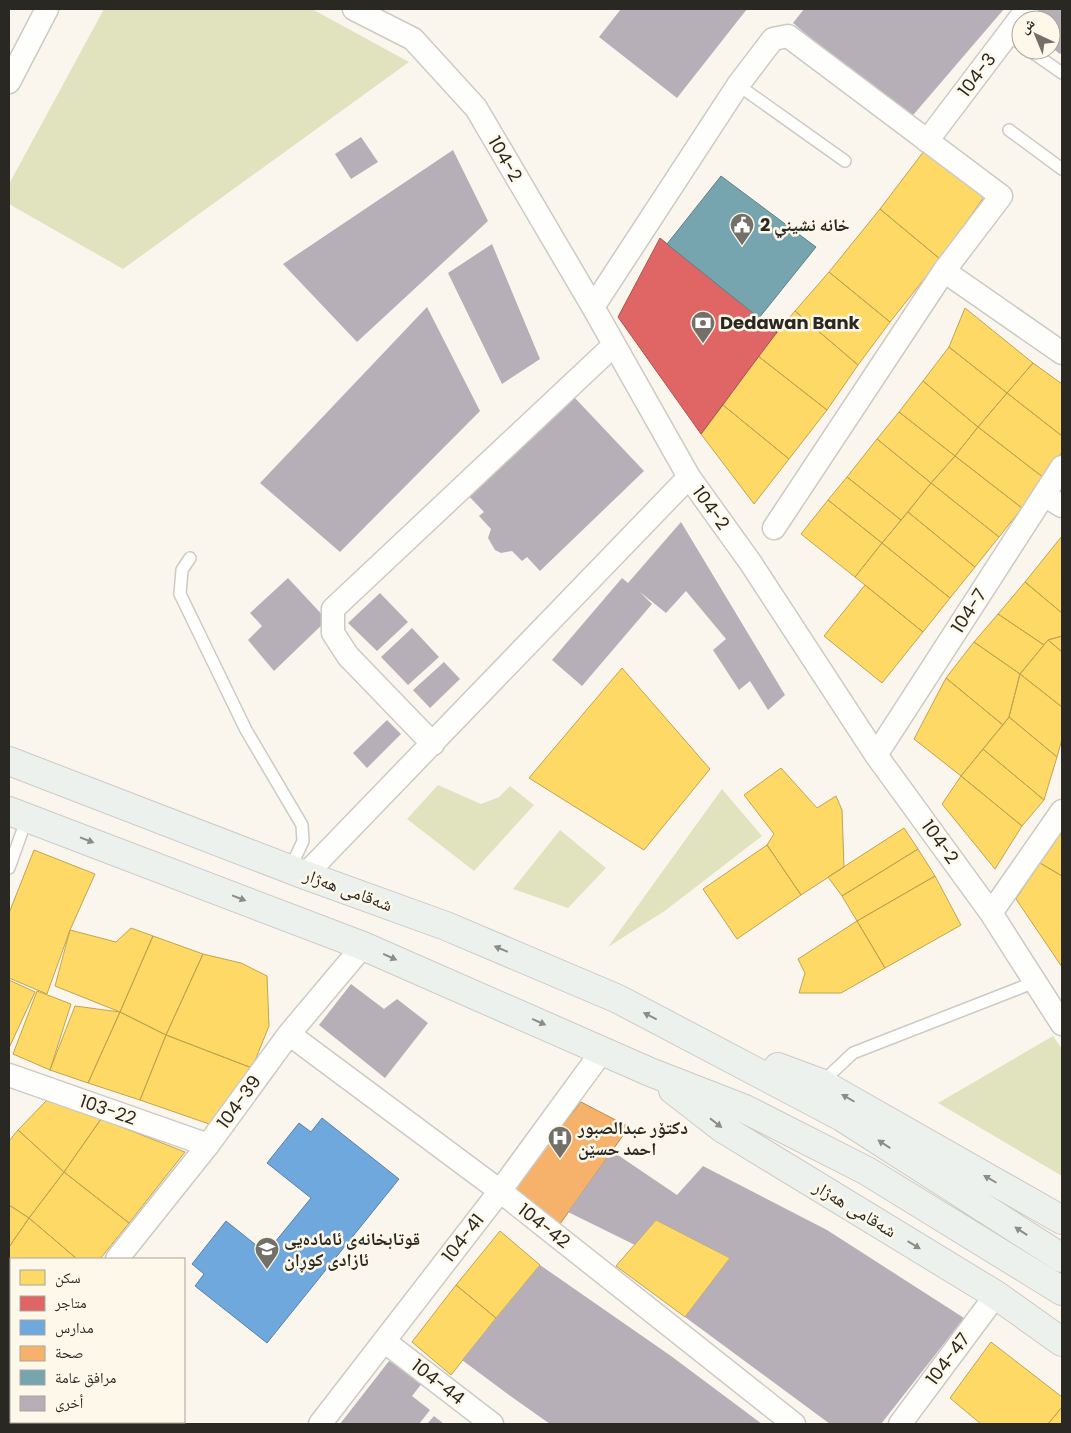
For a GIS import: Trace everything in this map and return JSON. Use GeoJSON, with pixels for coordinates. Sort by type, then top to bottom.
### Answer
{"type":"FeatureCollection","features":[{"type":"Feature","properties":{"kind":"main road","name":"شەقامی هەژار"},"geometry":{"type":"LineString","coordinates":[[9,761],[298,872],[446,926],[618,999],[842,1117],[1062,1258]]}},
{"type":"Feature","properties":{"kind":"main road"},"geometry":{"type":"LineString","coordinates":[[54,827],[68,785]]}},
{"type":"Feature","properties":{"kind":"main road","name":"شەقامی هەژار"},"geometry":{"type":"LineString","coordinates":[[18,814],[364,946],[650,1072],[745,1109],[867,1170],[1062,1291]]}},
{"type":"Feature","properties":{"kind":"main road","name":"شەقامی هەژار"},"geometry":{"type":"LineString","coordinates":[[682,1032],[822,1083],[1062,1220]]}},
{"type":"Feature","properties":{"kind":"main road","name":"شەقامی هەژار"},"geometry":{"type":"LineString","coordinates":[[650,1072],[722,1128],[996,1294],[1062,1342]]}},
{"type":"Feature","properties":{"kind":"street"},"geometry":{"type":"LineString","coordinates":[[9,82],[48,9]]}},
{"type":"Feature","properties":{"kind":"street","name":"104-2"},"geometry":{"type":"LineString","coordinates":[[354,9],[413,40],[476,108],[593,307],[689,477],[750,562],[876,755],[991,913],[1062,1024]]}},
{"type":"Feature","properties":{"kind":"street"},"geometry":{"type":"LineString","coordinates":[[593,307],[738,85],[773,39],[788,36],[1001,196],[944,271],[774,528]]}},
{"type":"Feature","properties":{"kind":"street","name":"104-3"},"geometry":{"type":"LineString","coordinates":[[927,141],[1011,43]]}},
{"type":"Feature","properties":{"kind":"street"},"geometry":{"type":"LineString","coordinates":[[944,271],[1062,353]]}},
{"type":"Feature","properties":{"kind":"street"},"geometry":{"type":"LineString","coordinates":[[433,744],[348,656],[333,633],[333,609],[614,345]]}},
{"type":"Feature","properties":{"kind":"street","name":"104-7"},"geometry":{"type":"LineString","coordinates":[[876,755],[1053,501],[1062,467]]}},
{"type":"Feature","properties":{"kind":"street"},"geometry":{"type":"LineString","coordinates":[[298,872],[433,744],[689,477]]}},
{"type":"Feature","properties":{"kind":"street"},"geometry":{"type":"LineString","coordinates":[[991,913],[1062,811]]}},
{"type":"Feature","properties":{"kind":"street","name":"104-39"},"geometry":{"type":"LineString","coordinates":[[118,1258],[208,1145],[289,1034],[364,946]]}},
{"type":"Feature","properties":{"kind":"street","name":"104-42"},"geometry":{"type":"LineString","coordinates":[[289,1034],[500,1191],[794,1424]]}},
{"type":"Feature","properties":{"kind":"street","name":"104-41"},"geometry":{"type":"LineString","coordinates":[[320,1424],[500,1191],[603,1050]]}},
{"type":"Feature","properties":{"kind":"street","name":"103-22"},"geometry":{"type":"LineString","coordinates":[[9,1074],[208,1145]]}},
{"type":"Feature","properties":{"kind":"street","name":"104-47"},"geometry":{"type":"LineString","coordinates":[[900,1424],[996,1294]]}},
{"type":"Feature","properties":{"kind":"street","name":"104-44"},"geometry":{"type":"LineString","coordinates":[[384,1341],[492,1424]]}},
{"type":"Feature","properties":{"kind":"lane"},"geometry":{"type":"LineString","coordinates":[[1043,60],[1062,73]]}},
{"type":"Feature","properties":{"kind":"lane"},"geometry":{"type":"LineString","coordinates":[[738,85],[845,161]]}},
{"type":"Feature","properties":{"kind":"lane"},"geometry":{"type":"LineString","coordinates":[[1009,130],[1062,169]]}},
{"type":"Feature","properties":{"kind":"lane"},"geometry":{"type":"LineString","coordinates":[[190,558],[182,570],[180,594],[246,730],[302,825],[303,841],[298,872]]}},
{"type":"Feature","properties":{"kind":"lane"},"geometry":{"type":"LineString","coordinates":[[9,868],[18,814]]}},
{"type":"Feature","properties":{"kind":"lane"},"geometry":{"type":"LineString","coordinates":[[822,1083],[854,1053],[1035,982]]}},
{"type":"Feature","properties":{"kind":"green space"},"geometry":{"type":"Polygon","coordinates":[[[104,9],[312,9],[409,62],[123,269],[9,204],[9,184],[104,9]]]}},
{"type":"Feature","properties":{"kind":"green space"},"geometry":{"type":"Polygon","coordinates":[[[438,785],[481,804],[499,797],[510,786],[534,805],[474,871],[407,819],[438,785]]]}},
{"type":"Feature","properties":{"kind":"green space"},"geometry":{"type":"Polygon","coordinates":[[[722,789],[762,836],[666,910],[608,947],[722,789]]]}},
{"type":"Feature","properties":{"kind":"green space"},"geometry":{"type":"Polygon","coordinates":[[[560,830],[606,868],[568,908],[513,889],[560,830]]]}},
{"type":"Feature","properties":{"kind":"green space"},"geometry":{"type":"Polygon","coordinates":[[[1053,1036],[1062,1049],[1062,1176],[938,1103],[1053,1036]]]}},
{"type":"Feature","properties":{"kind":"building: سكن"},"geometry":{"type":"Polygon","coordinates":[[[924,151],[984,197],[940,259],[880,209],[924,151]]]}},
{"type":"Feature","properties":{"kind":"building: سكن"},"geometry":{"type":"Polygon","coordinates":[[[880,209],[940,259],[890,322],[829,272],[880,209]]]}},
{"type":"Feature","properties":{"kind":"building: سكن"},"geometry":{"type":"Polygon","coordinates":[[[829,272],[890,322],[858,365],[795,311],[829,272]]]}},
{"type":"Feature","properties":{"kind":"building: سكن"},"geometry":{"type":"Polygon","coordinates":[[[965,308],[1033,363],[1007,393],[949,347],[965,308]]]}},
{"type":"Feature","properties":{"kind":"building: سكن"},"geometry":{"type":"Polygon","coordinates":[[[795,311],[858,365],[827,410],[758,356],[795,311]]]}},
{"type":"Feature","properties":{"kind":"building: سكن"},"geometry":{"type":"Polygon","coordinates":[[[949,347],[1007,393],[978,427],[923,381],[949,347]]]}},
{"type":"Feature","properties":{"kind":"building: سكن"},"geometry":{"type":"Polygon","coordinates":[[[758,356],[827,410],[789,459],[723,405],[758,356]]]}},
{"type":"Feature","properties":{"kind":"building: سكن"},"geometry":{"type":"Polygon","coordinates":[[[1033,363],[1062,384],[1062,436],[1007,393],[1033,363]]]}},
{"type":"Feature","properties":{"kind":"building: سكن"},"geometry":{"type":"Polygon","coordinates":[[[923,381],[978,427],[955,456],[899,412],[923,381]]]}},
{"type":"Feature","properties":{"kind":"building: سكن"},"geometry":{"type":"Polygon","coordinates":[[[1007,393],[1062,436],[1062,452],[1044,478],[978,427],[1007,393]]]}},
{"type":"Feature","properties":{"kind":"building: سكن"},"geometry":{"type":"Polygon","coordinates":[[[723,405],[789,459],[754,504],[701,434],[723,405]]]}},
{"type":"Feature","properties":{"kind":"building: سكن"},"geometry":{"type":"Polygon","coordinates":[[[899,412],[955,456],[931,483],[877,439],[899,412]]]}},
{"type":"Feature","properties":{"kind":"building: سكن"},"geometry":{"type":"Polygon","coordinates":[[[978,427],[1044,478],[1022,508],[955,456],[978,427]]]}},
{"type":"Feature","properties":{"kind":"building: سكن"},"geometry":{"type":"Polygon","coordinates":[[[877,439],[931,483],[901,520],[847,477],[877,439]]]}},
{"type":"Feature","properties":{"kind":"building: سكن"},"geometry":{"type":"Polygon","coordinates":[[[955,456],[1022,508],[999,537],[931,483],[955,456]]]}},
{"type":"Feature","properties":{"kind":"building: سكن"},"geometry":{"type":"Polygon","coordinates":[[[847,477],[901,520],[882,543],[828,500],[847,477]]]}},
{"type":"Feature","properties":{"kind":"building: سكن"},"geometry":{"type":"Polygon","coordinates":[[[931,483],[999,537],[975,567],[908,512],[931,483]]]}},
{"type":"Feature","properties":{"kind":"building: سكن"},"geometry":{"type":"Polygon","coordinates":[[[828,500],[882,543],[855,577],[801,534],[828,500]]]}},
{"type":"Feature","properties":{"kind":"building: سكن"},"geometry":{"type":"Polygon","coordinates":[[[908,512],[975,567],[950,598],[882,543],[908,512]]]}},
{"type":"Feature","properties":{"kind":"building: سكن"},"geometry":{"type":"Polygon","coordinates":[[[1062,536],[1062,613],[1025,582],[1062,536]]]}},
{"type":"Feature","properties":{"kind":"building: سكن"},"geometry":{"type":"Polygon","coordinates":[[[882,543],[950,598],[923,632],[855,577],[882,543]]]}},
{"type":"Feature","properties":{"kind":"building: سكن"},"geometry":{"type":"Polygon","coordinates":[[[1025,582],[1062,613],[1062,636],[1048,640],[1044,645],[998,614],[1025,582]]]}},
{"type":"Feature","properties":{"kind":"building: سكن"},"geometry":{"type":"Polygon","coordinates":[[[865,585],[923,632],[882,683],[824,636],[865,585]]]}},
{"type":"Feature","properties":{"kind":"building: سكن"},"geometry":{"type":"Polygon","coordinates":[[[998,614],[1044,645],[1020,674],[974,642],[998,614]]]}},
{"type":"Feature","properties":{"kind":"building: سكن"},"geometry":{"type":"Polygon","coordinates":[[[1062,636],[1062,652],[1048,640],[1062,636]]]}},
{"type":"Feature","properties":{"kind":"building: سكن"},"geometry":{"type":"Polygon","coordinates":[[[1048,640],[1062,652],[1062,707],[1020,674],[1048,640]]]}},
{"type":"Feature","properties":{"kind":"building: سكن"},"geometry":{"type":"Polygon","coordinates":[[[974,642],[1020,674],[1009,717],[1003,725],[946,678],[974,642]]]}},
{"type":"Feature","properties":{"kind":"building: سكن"},"geometry":{"type":"Polygon","coordinates":[[[622,668],[710,769],[644,850],[529,778],[622,668]]]}},
{"type":"Feature","properties":{"kind":"building: سكن"},"geometry":{"type":"Polygon","coordinates":[[[1020,674],[1062,707],[1062,739],[1057,757],[1009,717],[1020,674]]]}},
{"type":"Feature","properties":{"kind":"building: سكن"},"geometry":{"type":"Polygon","coordinates":[[[946,678],[1003,725],[961,776],[914,739],[946,678]]]}},
{"type":"Feature","properties":{"kind":"building: سكن"},"geometry":{"type":"Polygon","coordinates":[[[1009,717],[1057,757],[1044,800],[983,749],[1009,717]]]}},
{"type":"Feature","properties":{"kind":"building: سكن"},"geometry":{"type":"Polygon","coordinates":[[[983,749],[1044,800],[1022,826],[961,776],[983,749]]]}},
{"type":"Feature","properties":{"kind":"building: سكن"},"geometry":{"type":"Polygon","coordinates":[[[781,768],[817,808],[836,796],[842,810],[844,867],[801,895],[767,845],[774,834],[744,795],[781,768]]]}},
{"type":"Feature","properties":{"kind":"building: سكن"},"geometry":{"type":"Polygon","coordinates":[[[961,776],[1022,826],[995,869],[942,804],[961,776]]]}},
{"type":"Feature","properties":{"kind":"building: سكن"},"geometry":{"type":"Polygon","coordinates":[[[904,828],[918,849],[842,896],[828,877],[904,828]]]}},
{"type":"Feature","properties":{"kind":"building: سكن"},"geometry":{"type":"Polygon","coordinates":[[[1062,831],[1062,876],[1040,863],[1062,831]]]}},
{"type":"Feature","properties":{"kind":"building: سكن"},"geometry":{"type":"Polygon","coordinates":[[[767,845],[801,895],[737,939],[703,889],[767,845]]]}},
{"type":"Feature","properties":{"kind":"building: سكن"},"geometry":{"type":"Polygon","coordinates":[[[918,849],[935,876],[857,921],[842,896],[918,849]]]}},
{"type":"Feature","properties":{"kind":"building: سكن"},"geometry":{"type":"Polygon","coordinates":[[[34,850],[95,874],[70,930],[47,994],[9,978],[9,913],[34,850]]]}},
{"type":"Feature","properties":{"kind":"building: سكن"},"geometry":{"type":"Polygon","coordinates":[[[1040,863],[1062,876],[1062,967],[1016,899],[1040,863]]]}},
{"type":"Feature","properties":{"kind":"building: سكن"},"geometry":{"type":"Polygon","coordinates":[[[935,876],[961,925],[885,968],[857,921],[935,876]]]}},
{"type":"Feature","properties":{"kind":"building: سكن"},"geometry":{"type":"Polygon","coordinates":[[[857,921],[885,968],[841,993],[799,993],[805,973],[798,959],[857,921]]]}},
{"type":"Feature","properties":{"kind":"building: سكن"},"geometry":{"type":"Polygon","coordinates":[[[131,928],[153,936],[120,1012],[55,986],[70,930],[116,942],[131,928]]]}},
{"type":"Feature","properties":{"kind":"building: سكن"},"geometry":{"type":"Polygon","coordinates":[[[153,936],[203,954],[166,1035],[120,1012],[153,936]]]}},
{"type":"Feature","properties":{"kind":"building: سكن"},"geometry":{"type":"Polygon","coordinates":[[[203,954],[241,963],[267,976],[269,1026],[252,1068],[166,1035],[203,954]]]}},
{"type":"Feature","properties":{"kind":"building: سكن"},"geometry":{"type":"Polygon","coordinates":[[[9,980],[35,992],[9,1048],[9,980]]]}},
{"type":"Feature","properties":{"kind":"building: سكن"},"geometry":{"type":"Polygon","coordinates":[[[37,991],[71,1004],[50,1070],[13,1054],[37,991]]]}},
{"type":"Feature","properties":{"kind":"building: سكن"},"geometry":{"type":"Polygon","coordinates":[[[75,1006],[120,1012],[88,1083],[50,1070],[75,1006]]]}},
{"type":"Feature","properties":{"kind":"building: سكن"},"geometry":{"type":"Polygon","coordinates":[[[120,1012],[166,1035],[140,1100],[88,1083],[120,1012]]]}},
{"type":"Feature","properties":{"kind":"building: سكن"},"geometry":{"type":"Polygon","coordinates":[[[166,1035],[252,1068],[212,1125],[140,1100],[166,1035]]]}},
{"type":"Feature","properties":{"kind":"building: سكن"},"geometry":{"type":"Polygon","coordinates":[[[47,1100],[101,1119],[64,1172],[18,1130],[47,1100]]]}},
{"type":"Feature","properties":{"kind":"building: سكن"},"geometry":{"type":"Polygon","coordinates":[[[101,1119],[185,1152],[129,1223],[64,1172],[101,1119]]]}},
{"type":"Feature","properties":{"kind":"building: سكن"},"geometry":{"type":"Polygon","coordinates":[[[18,1130],[64,1172],[29,1218],[9,1205],[9,1141],[18,1130]]]}},
{"type":"Feature","properties":{"kind":"building: سكن"},"geometry":{"type":"Polygon","coordinates":[[[64,1172],[129,1223],[101,1258],[76,1258],[29,1218],[64,1172]]]}},
{"type":"Feature","properties":{"kind":"building: سكن"},"geometry":{"type":"Polygon","coordinates":[[[9,1205],[29,1218],[9,1247],[9,1205]]]}},
{"type":"Feature","properties":{"kind":"building: سكن"},"geometry":{"type":"Polygon","coordinates":[[[29,1218],[76,1258],[10,1258],[10,1266],[9,1247],[29,1218]]]}},
{"type":"Feature","properties":{"kind":"building: سكن"},"geometry":{"type":"Polygon","coordinates":[[[656,1220],[730,1258],[685,1317],[616,1266],[656,1220]]]}},
{"type":"Feature","properties":{"kind":"building: سكن"},"geometry":{"type":"Polygon","coordinates":[[[500,1231],[540,1265],[496,1318],[456,1285],[500,1231]]]}},
{"type":"Feature","properties":{"kind":"building: سكن"},"geometry":{"type":"Polygon","coordinates":[[[9,1265],[10,1363],[9,1362],[9,1265]]]}},
{"type":"Feature","properties":{"kind":"building: سكن"},"geometry":{"type":"Polygon","coordinates":[[[456,1285],[496,1318],[451,1375],[412,1342],[456,1285]]]}},
{"type":"Feature","properties":{"kind":"building: سكن"},"geometry":{"type":"Polygon","coordinates":[[[991,1342],[1062,1397],[1062,1407],[1048,1424],[981,1424],[950,1398],[991,1342]]]}},
{"type":"Feature","properties":{"kind":"building: سكن"},"geometry":{"type":"Polygon","coordinates":[[[1062,1407],[1062,1424],[1048,1424],[1062,1407]]]}},
{"type":"Feature","properties":{"kind":"building: متاجر","name":"Dedawan Bank"},"geometry":{"type":"Polygon","coordinates":[[[660,238],[777,332],[701,434],[618,317],[660,238]]]}},
{"type":"Feature","properties":{"kind":"building: مدارس"},"geometry":{"type":"Polygon","coordinates":[[[322,1118],[399,1179],[267,1343],[195,1286],[204,1274],[192,1264],[226,1221],[266,1253],[311,1198],[267,1163],[299,1123],[311,1132],[322,1118]]]}},
{"type":"Feature","properties":{"kind":"building: صحة"},"geometry":{"type":"Polygon","coordinates":[[[581,1102],[629,1127],[560,1224],[512,1189],[581,1102]]]}},
{"type":"Feature","properties":{"kind":"building: مرافق عامة","name":"خانه نشيني 2"},"geometry":{"type":"Polygon","coordinates":[[[721,176],[816,247],[759,318],[667,244],[721,176]]]}},
{"type":"Feature","properties":{"kind":"building: أخرى"},"geometry":{"type":"Polygon","coordinates":[[[621,9],[747,9],[677,98],[599,37],[621,9]]]}},
{"type":"Feature","properties":{"kind":"building: أخرى"},"geometry":{"type":"Polygon","coordinates":[[[804,9],[1004,9],[908,121],[793,23],[804,9]]]}},
{"type":"Feature","properties":{"kind":"building: أخرى"},"geometry":{"type":"Polygon","coordinates":[[[1062,9],[1061,53],[1061,10],[1036,10],[1062,9]]]}},
{"type":"Feature","properties":{"kind":"building: أخرى"},"geometry":{"type":"Polygon","coordinates":[[[361,137],[378,162],[351,179],[335,154],[361,137]]]}},
{"type":"Feature","properties":{"kind":"building: أخرى"},"geometry":{"type":"Polygon","coordinates":[[[453,150],[488,221],[357,342],[283,264],[453,150]]]}},
{"type":"Feature","properties":{"kind":"building: أخرى"},"geometry":{"type":"Polygon","coordinates":[[[492,244],[540,359],[502,384],[448,273],[492,244]]]}},
{"type":"Feature","properties":{"kind":"building: أخرى"},"geometry":{"type":"Polygon","coordinates":[[[427,307],[480,411],[340,552],[260,483],[427,307]]]}},
{"type":"Feature","properties":{"kind":"building: أخرى"},"geometry":{"type":"Polygon","coordinates":[[[574,397],[644,471],[540,571],[527,557],[522,561],[512,551],[501,553],[495,550],[488,538],[491,529],[479,516],[484,512],[463,490],[574,397]]]}},
{"type":"Feature","properties":{"kind":"building: أخرى"},"geometry":{"type":"Polygon","coordinates":[[[681,522],[785,695],[768,710],[750,681],[739,690],[713,650],[726,639],[686,591],[666,613],[640,592],[652,604],[582,686],[552,660],[622,578],[628,583],[681,522]]]}},
{"type":"Feature","properties":{"kind":"building: أخرى"},"geometry":{"type":"Polygon","coordinates":[[[288,578],[327,620],[274,671],[248,640],[262,626],[250,613],[288,578]]]}},
{"type":"Feature","properties":{"kind":"building: أخرى"},"geometry":{"type":"Polygon","coordinates":[[[380,593],[408,622],[377,651],[348,623],[380,593]]]}},
{"type":"Feature","properties":{"kind":"building: أخرى"},"geometry":{"type":"Polygon","coordinates":[[[412,628],[439,657],[408,685],[381,657],[412,628]]]}},
{"type":"Feature","properties":{"kind":"building: أخرى"},"geometry":{"type":"Polygon","coordinates":[[[444,662],[460,679],[430,708],[413,690],[444,662]]]}},
{"type":"Feature","properties":{"kind":"building: أخرى"},"geometry":{"type":"Polygon","coordinates":[[[387,720],[401,734],[367,768],[353,753],[387,720]]]}},
{"type":"Feature","properties":{"kind":"building: أخرى"},"geometry":{"type":"Polygon","coordinates":[[[351,984],[384,1009],[397,999],[428,1023],[385,1078],[319,1025],[351,984]]]}},
{"type":"Feature","properties":{"kind":"building: أخرى"},"geometry":{"type":"Polygon","coordinates":[[[612,1151],[677,1195],[703,1166],[827,1230],[964,1318],[881,1424],[830,1424],[685,1317],[730,1258],[656,1220],[635,1245],[568,1212],[612,1151]]]}},
{"type":"Feature","properties":{"kind":"building: أخرى"},"geometry":{"type":"Polygon","coordinates":[[[540,1265],[671,1356],[762,1424],[550,1424],[509,1395],[462,1360],[540,1265]]]}},
{"type":"Feature","properties":{"kind":"building: أخرى"},"geometry":{"type":"Polygon","coordinates":[[[389,1361],[423,1382],[412,1396],[430,1410],[419,1424],[340,1424],[389,1361]]]}},
{"type":"Feature","properties":{"kind":"building: أخرى"},"geometry":{"type":"Polygon","coordinates":[[[434,1416],[444,1424],[427,1424],[434,1416]]]}},
{"type":"Feature","properties":{"kind":"place","name":"خانه نشيني 2"},"geometry":{"type":"Point","coordinates":[742,246]}},
{"type":"Feature","properties":{"kind":"place","name":"Dedawan Bank"},"geometry":{"type":"Point","coordinates":[703,344]}},
{"type":"Feature","properties":{"kind":"place","name":"دکتۆر عبدالصبور احمد حسێن"},"geometry":{"type":"Point","coordinates":[560,1159]}},
{"type":"Feature","properties":{"kind":"place","name":"قوتابخانەی ئامادەیی ئازادی کوڕان"},"geometry":{"type":"Point","coordinates":[267,1270]}}]}
